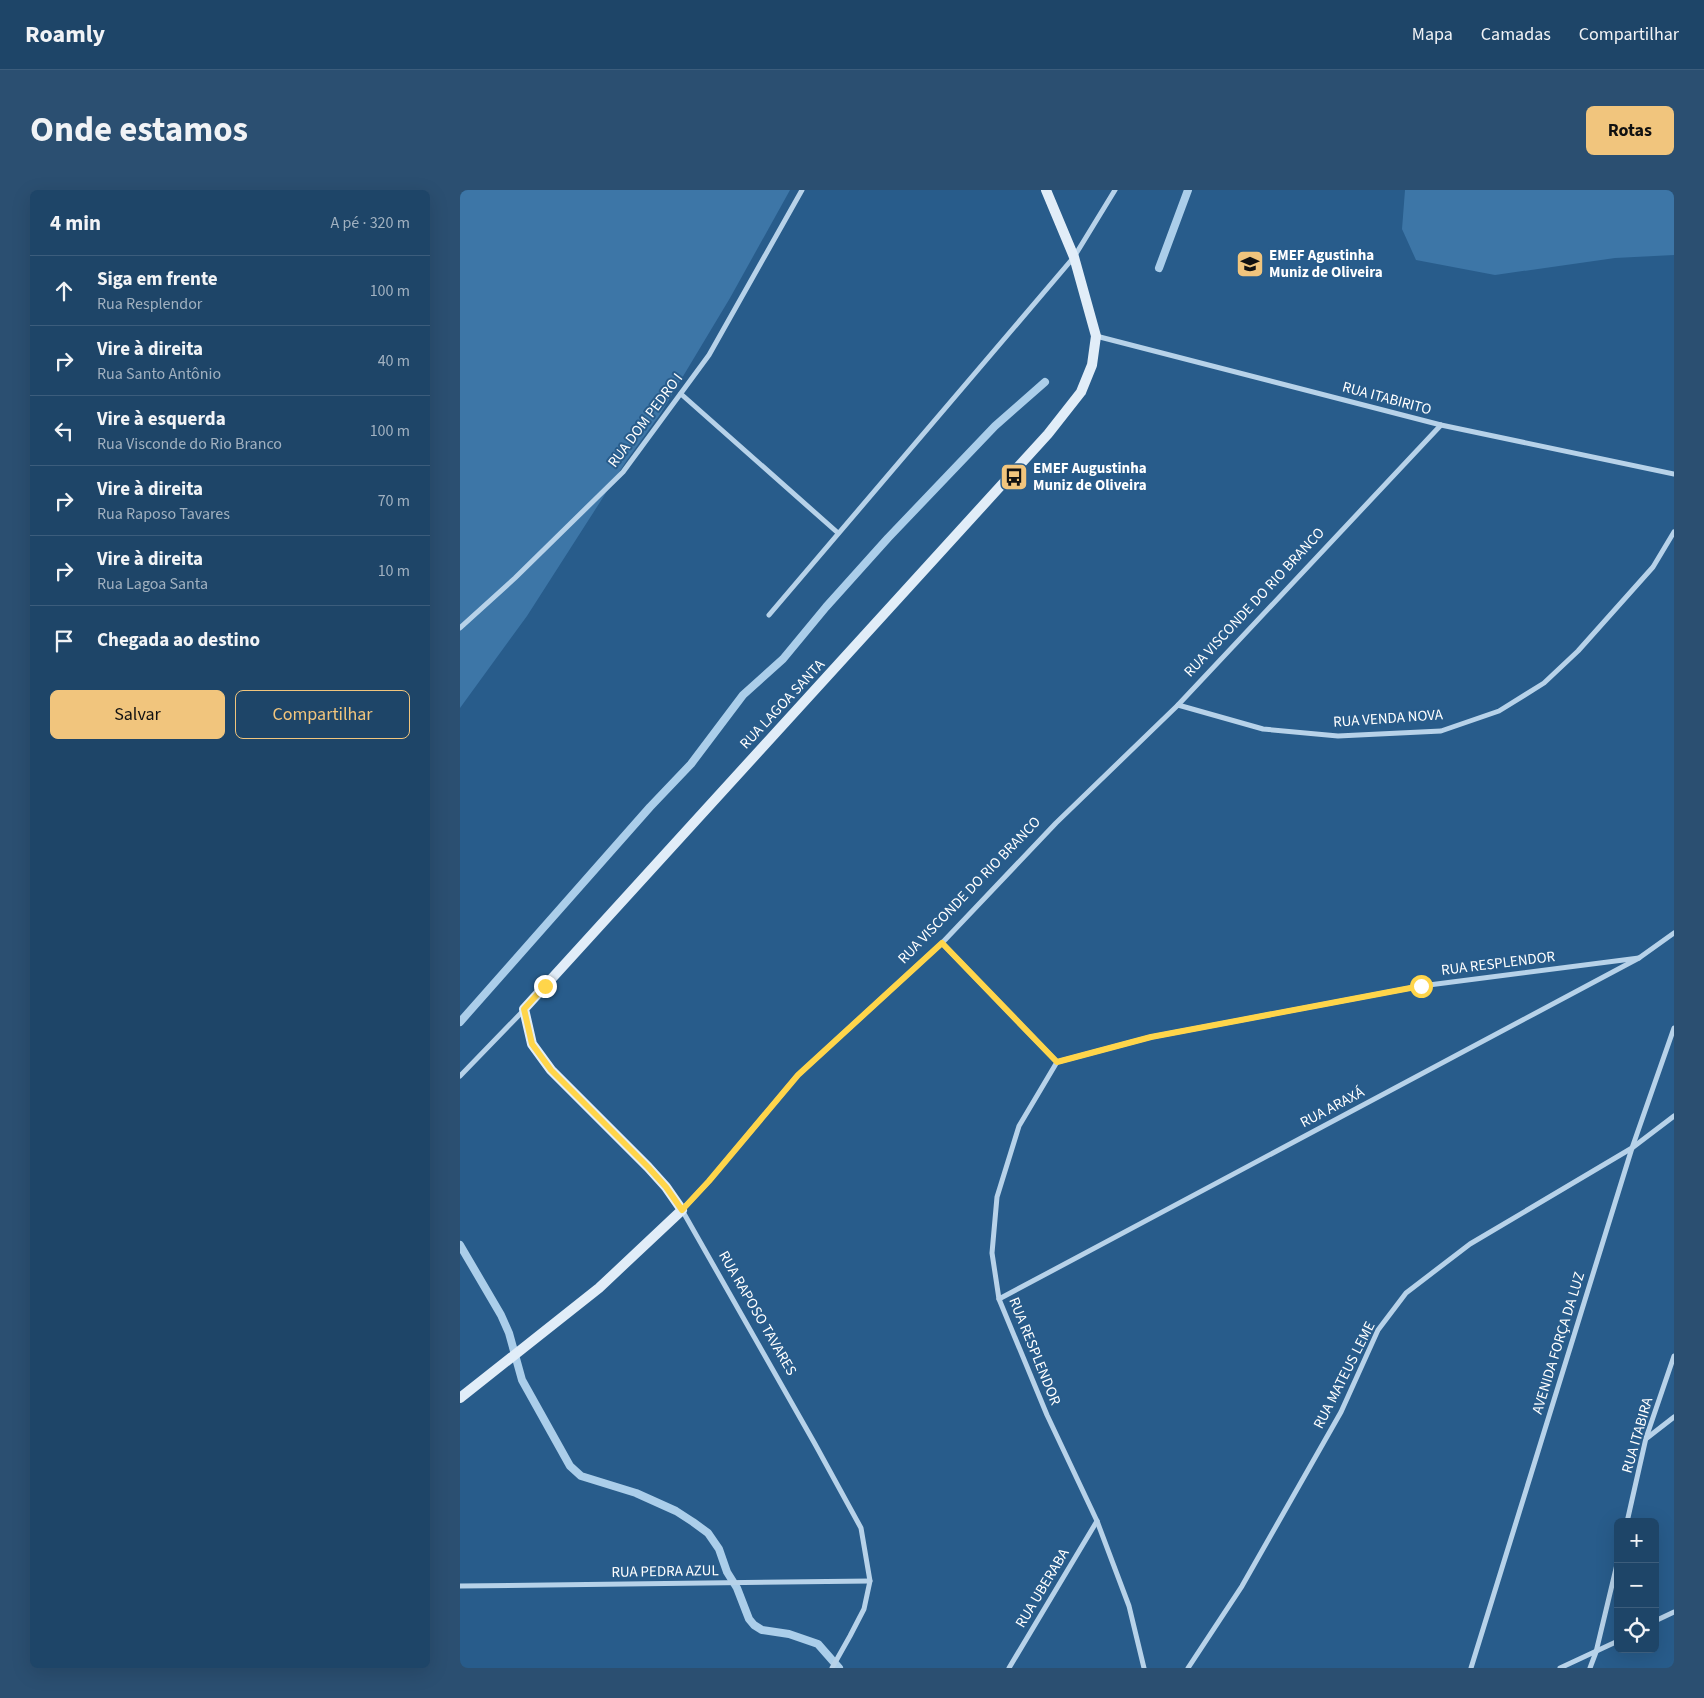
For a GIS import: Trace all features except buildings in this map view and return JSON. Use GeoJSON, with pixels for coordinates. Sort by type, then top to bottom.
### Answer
{"type":"FeatureCollection","features":[{"type":"Feature","properties":{"kind":"street","name":"RUA DOM PEDRO I"},"geometry":{"type":"LineString","coordinates":[[460,628],[515,578],[624,472],[709,356],[802,190]]}},
{"type":"Feature","properties":{"kind":"street"},"geometry":{"type":"LineString","coordinates":[[1046,190],[1074,257],[1096,336]]}},
{"type":"Feature","properties":{"kind":"street"},"geometry":{"type":"LineString","coordinates":[[769,615],[1074,257],[1115,190]]}},
{"type":"Feature","properties":{"kind":"street","name":"RUA ITABIRITO"},"geometry":{"type":"LineString","coordinates":[[1096,336],[1440,426],[1674,474]]}},
{"type":"Feature","properties":{"kind":"street","name":"RUA LAGOA SANTA"},"geometry":{"type":"LineString","coordinates":[[460,1076],[524,1009],[1048,434],[1080,392],[1092,365],[1096,336]]}},
{"type":"Feature","properties":{"kind":"street"},"geometry":{"type":"LineString","coordinates":[[680,394],[838,533]]}},
{"type":"Feature","properties":{"kind":"street","name":"RUA VISCONDE DO RIO BRANCO"},"geometry":{"type":"LineString","coordinates":[[460,1398],[599,1288],[682,1210],[709,1181],[798,1075],[942,943],[1056,823],[1178,705],[1440,426]]}},
{"type":"Feature","properties":{"kind":"street","name":"RUA VENDA NOVA"},"geometry":{"type":"LineString","coordinates":[[1178,705],[1263,729],[1338,736],[1441,730],[1499,711],[1544,683],[1578,651],[1652,567],[1674,532]]}},
{"type":"Feature","properties":{"kind":"street","name":"RUA ARAXÁ"},"geometry":{"type":"LineString","coordinates":[[999,1299],[1639,958],[1674,933]]}},
{"type":"Feature","properties":{"kind":"street"},"geometry":{"type":"LineString","coordinates":[[942,943],[1057,1062]]}},
{"type":"Feature","properties":{"kind":"street","name":"RUA RESPLENDOR"},"geometry":{"type":"LineString","coordinates":[[1144,1668],[1129,1606],[1097,1521],[1047,1415],[999,1299],[992,1254],[996,1197],[1018,1126],[1057,1062],[1151,1037],[1421,986],[1639,958]]}},
{"type":"Feature","properties":{"kind":"street","name":"RUA RAPOSO TAVARES"},"geometry":{"type":"LineString","coordinates":[[524,1009],[532,1044],[551,1070],[648,1167],[666,1187],[682,1210],[861,1528],[870,1581],[864,1609],[832,1668]]}},
{"type":"Feature","properties":{"kind":"street","name":"AVENIDA FORÇA DA LUZ"},"geometry":{"type":"LineString","coordinates":[[1471,1668],[1632,1148],[1674,1028]]}},
{"type":"Feature","properties":{"kind":"street","name":"RUA MATEUS LEME"},"geometry":{"type":"LineString","coordinates":[[1188,1668],[1242,1586],[1336,1421],[1378,1330],[1406,1293],[1470,1244],[1632,1148],[1674,1116]]}},
{"type":"Feature","properties":{"kind":"street","name":"RUA ITABIRA"},"geometry":{"type":"LineString","coordinates":[[1628,1518],[1646,1438],[1674,1356]]}},
{"type":"Feature","properties":{"kind":"street"},"geometry":{"type":"LineString","coordinates":[[1646,1438],[1674,1417]]}},
{"type":"Feature","properties":{"kind":"street","name":"RUA UBERABA"},"geometry":{"type":"LineString","coordinates":[[1009,1668],[1097,1521]]}},
{"type":"Feature","properties":{"kind":"street"},"geometry":{"type":"LineString","coordinates":[[1590,1668],[1596,1652],[1617,1563]]}},
{"type":"Feature","properties":{"kind":"street","name":"RUA PEDRA AZUL"},"geometry":{"type":"LineString","coordinates":[[460,1586],[870,1581]]}},
{"type":"Feature","properties":{"kind":"street"},"geometry":{"type":"LineString","coordinates":[[1659,1619],[1674,1612]]}},
{"type":"Feature","properties":{"kind":"street"},"geometry":{"type":"LineString","coordinates":[[1560,1668],[1614,1643]]}},
{"type":"Feature","properties":{"kind":"shaded area"},"geometry":{"type":"Polygon","coordinates":[[[460,190],[790,190],[730,298],[661,413],[627,460],[527,616],[460,708],[460,190]]]}},
{"type":"Feature","properties":{"kind":"shaded area"},"geometry":{"type":"Polygon","coordinates":[[[1405,190],[1674,190],[1674,255],[1615,258],[1495,275],[1416,260],[1402,229],[1405,190]]]}},
{"type":"Feature","properties":{"kind":"waterway"},"geometry":{"type":"LineString","coordinates":[[1159,268],[1188,190]]}},
{"type":"Feature","properties":{"kind":"waterway"},"geometry":{"type":"LineString","coordinates":[[460,1022],[650,807],[691,764],[743,695],[783,659],[826,607],[888,538],[995,426],[1045,382]]}},
{"type":"Feature","properties":{"kind":"waterway"},"geometry":{"type":"LineString","coordinates":[[460,1245],[501,1315],[509,1333],[522,1380],[570,1466],[581,1476],[636,1493],[676,1511],[708,1533],[719,1549],[727,1572],[737,1588],[749,1619],[754,1625],[762,1630],[789,1634],[818,1644],[839,1668]]}},
{"type":"Feature","properties":{"kind":"place","name":"EMEF Agustinha Muniz de Oliveira"},"geometry":{"type":"Point","coordinates":[1250,264]}},
{"type":"Feature","properties":{"kind":"place","name":"EMEF Augustinha Muniz de Oliveira"},"geometry":{"type":"Point","coordinates":[1014,477]}},
{"type":"Feature","properties":{"kind":"route"},"geometry":{"type":"LineString","coordinates":[[545,986],[524,1009],[532,1044],[551,1070],[648,1167],[666,1187],[682,1210],[709,1181],[798,1075],[942,943],[1057,1062],[1151,1037],[1421,986]]}}]}
